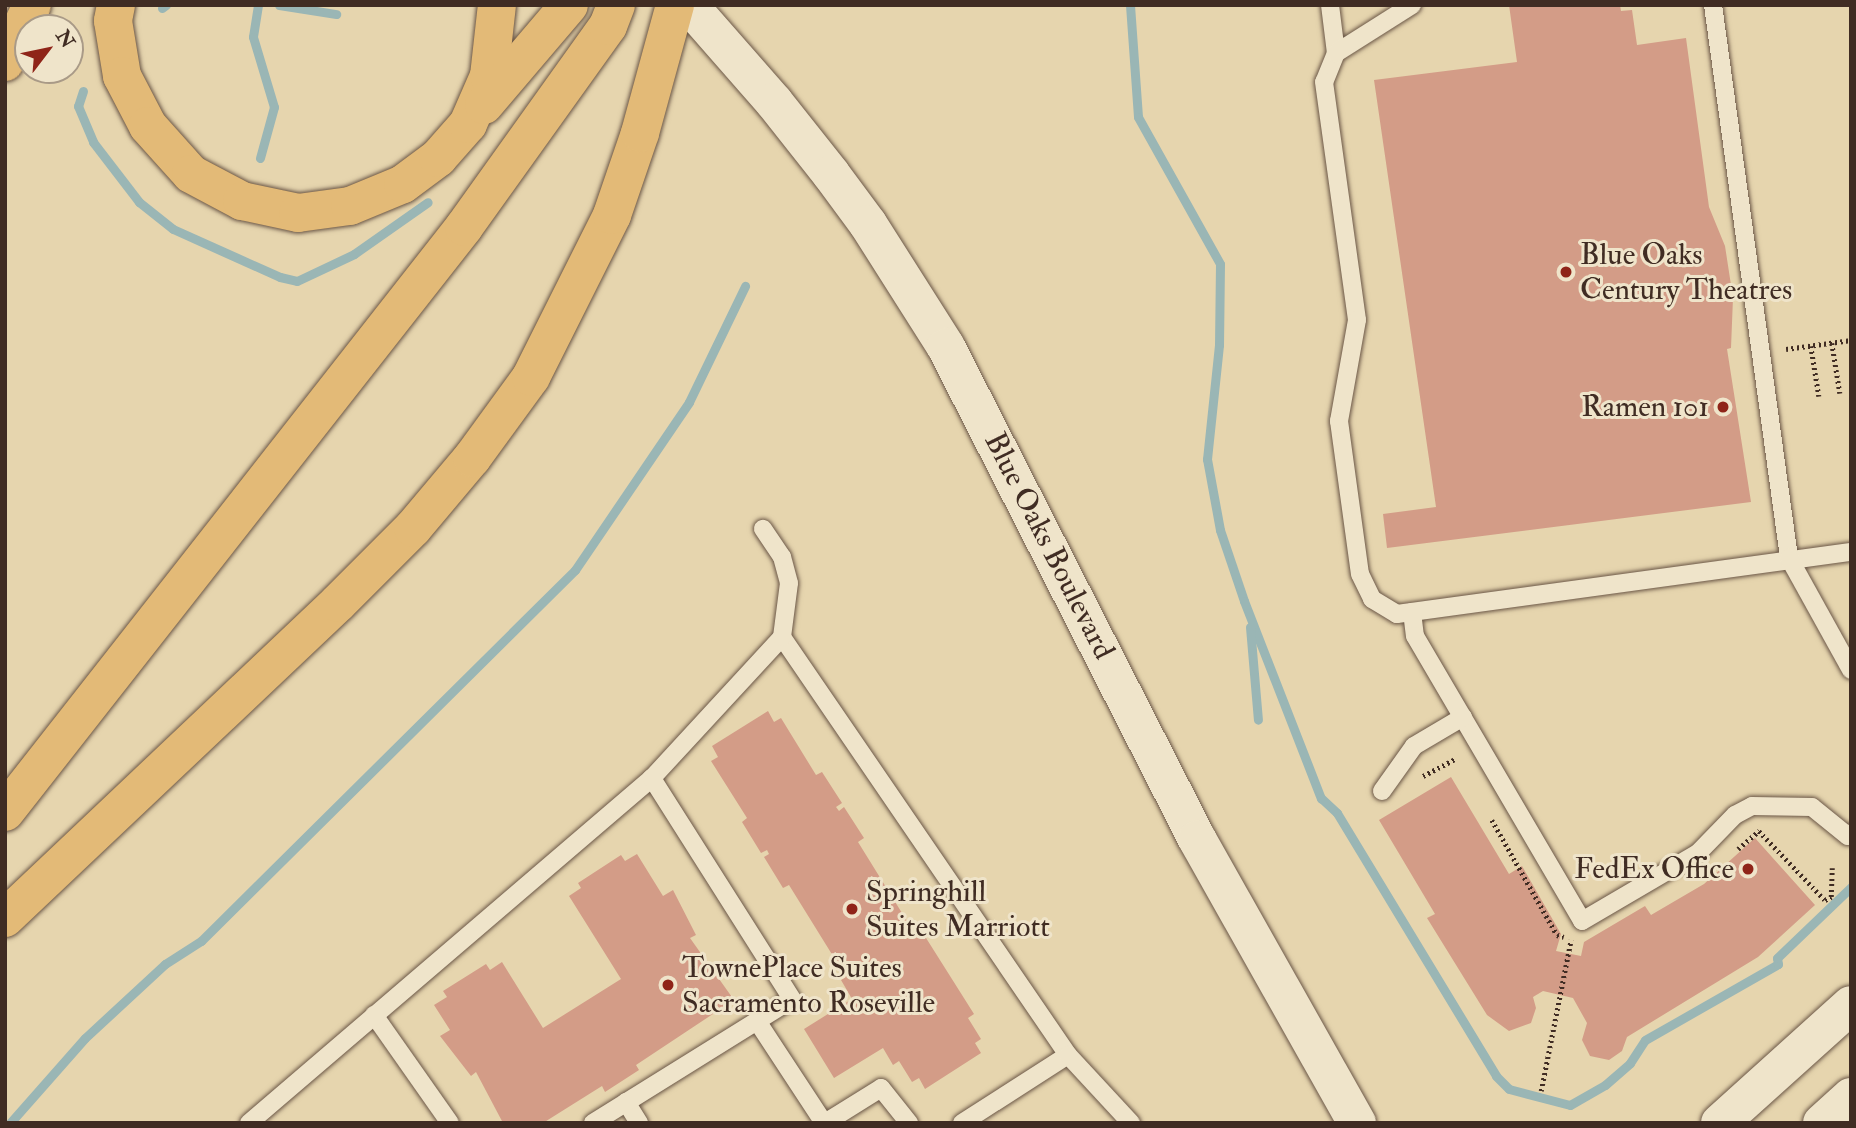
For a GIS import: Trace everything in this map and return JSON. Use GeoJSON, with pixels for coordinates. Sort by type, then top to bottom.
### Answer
{"type":"FeatureCollection","features":[{"type":"Feature","properties":{"kind":"highway"},"geometry":{"type":"LineString","coordinates":[[5,62],[32,5]]}},
{"type":"Feature","properties":{"kind":"highway"},"geometry":{"type":"LineString","coordinates":[[116,5],[113,21],[122,76],[148,126],[191,174],[242,201],[298,214],[350,206],[403,184],[438,158],[569,5]]}},
{"type":"Feature","properties":{"kind":"highway"},"geometry":{"type":"LineString","coordinates":[[468,124],[489,76],[497,5]]}},
{"type":"Feature","properties":{"kind":"highway"},"geometry":{"type":"LineString","coordinates":[[5,812],[464,227],[608,26],[616,5]]}},
{"type":"Feature","properties":{"kind":"highway"},"geometry":{"type":"LineString","coordinates":[[5,918],[338,604],[413,528],[479,448],[531,377],[612,215],[640,133],[675,5]]}},
{"type":"Feature","properties":{"kind":"main road","name":"Blue Oaks Boulevard"},"geometry":{"type":"LineString","coordinates":[[688,5],[774,102],[868,224],[947,347],[1197,839],[1357,1121]]}},
{"type":"Feature","properties":{"kind":"main road"},"geometry":{"type":"LineString","coordinates":[[1720,1123],[1851,1004]]}},
{"type":"Feature","properties":{"kind":"main road"},"geometry":{"type":"LineString","coordinates":[[1822,1123],[1851,1097]]}},
{"type":"Feature","properties":{"kind":"lane"},"geometry":{"type":"LineString","coordinates":[[1329,5],[1336,53],[1324,82],[1357,320],[1339,421],[1360,575],[1372,599],[1397,614],[1790,558],[1851,552]]}},
{"type":"Feature","properties":{"kind":"lane"},"geometry":{"type":"LineString","coordinates":[[1336,53],[1412,5]]}},
{"type":"Feature","properties":{"kind":"lane"},"geometry":{"type":"LineString","coordinates":[[1713,5],[1790,558],[1851,670]]}},
{"type":"Feature","properties":{"kind":"lane"},"geometry":{"type":"LineString","coordinates":[[249,1123],[652,778],[782,637],[789,583],[782,557],[763,529]]}},
{"type":"Feature","properties":{"kind":"lane"},"geometry":{"type":"LineString","coordinates":[[1412,612],[1415,636],[1582,921],[1698,853],[1735,816],[1752,806],[1812,807],[1848,836],[1851,833]]}},
{"type":"Feature","properties":{"kind":"lane"},"geometry":{"type":"LineString","coordinates":[[782,637],[1068,1055],[1130,1123]]}},
{"type":"Feature","properties":{"kind":"lane"},"geometry":{"type":"LineString","coordinates":[[1382,791],[1414,746],[1463,717]]}},
{"type":"Feature","properties":{"kind":"lane"},"geometry":{"type":"LineString","coordinates":[[593,1123],[792,999],[652,778]]}},
{"type":"Feature","properties":{"kind":"lane"},"geometry":{"type":"LineString","coordinates":[[374,1015],[450,1123]]}},
{"type":"Feature","properties":{"kind":"lane"},"geometry":{"type":"LineString","coordinates":[[757,1021],[824,1123],[881,1088],[909,1123]]}},
{"type":"Feature","properties":{"kind":"lane"},"geometry":{"type":"LineString","coordinates":[[962,1123],[1068,1055]]}},
{"type":"Feature","properties":{"kind":"lane"},"geometry":{"type":"LineString","coordinates":[[626,1102],[639,1123]]}},
{"type":"Feature","properties":{"kind":"path"},"geometry":{"type":"LineString","coordinates":[[1786,349],[1851,340]]}},
{"type":"Feature","properties":{"kind":"path"},"geometry":{"type":"LineString","coordinates":[[1832,343],[1840,393]]}},
{"type":"Feature","properties":{"kind":"path"},"geometry":{"type":"LineString","coordinates":[[1811,346],[1819,396]]}},
{"type":"Feature","properties":{"kind":"path"},"geometry":{"type":"LineString","coordinates":[[1417,782],[1456,756],[1463,768]]}},
{"type":"Feature","properties":{"kind":"path"},"geometry":{"type":"LineString","coordinates":[[1490,816],[1557,935],[1581,942]]}},
{"type":"Feature","properties":{"kind":"path"},"geometry":{"type":"LineString","coordinates":[[1733,854],[1759,831],[1825,900],[1831,897],[1832,867]]}},
{"type":"Feature","properties":{"kind":"path"},"geometry":{"type":"LineString","coordinates":[[1541,1091],[1571,939]]}},
{"type":"Feature","properties":{"kind":"building","name":"Blue Oaks Century Theatres"},"geometry":{"type":"Polygon","coordinates":[[[1509,5],[1620,5],[1621,11],[1632,10],[1637,45],[1686,38],[1709,207],[1725,246],[1733,298],[1731,348],[1727,349],[1751,502],[1387,548],[1383,514],[1436,507],[1374,80],[1517,62],[1509,5]]]}},
{"type":"Feature","properties":{"kind":"building","name":"Springhill Suites Marriott"},"geometry":{"type":"Polygon","coordinates":[[[768,711],[774,722],[781,718],[816,775],[822,772],[842,803],[836,807],[839,811],[844,807],[864,838],[858,842],[915,934],[921,930],[974,1014],[968,1018],[981,1039],[975,1043],[981,1053],[925,1089],[919,1078],[912,1082],[899,1061],[893,1065],[883,1048],[834,1078],[804,1029],[852,999],[841,980],[846,977],[789,885],[783,888],[764,857],[769,854],[767,850],[761,853],[742,822],[747,818],[711,761],[718,757],[712,746],[768,711]]]}},
{"type":"Feature","properties":{"kind":"building"},"geometry":{"type":"Polygon","coordinates":[[[1451,777],[1509,874],[1522,866],[1561,934],[1556,951],[1581,956],[1584,942],[1645,906],[1651,915],[1704,884],[1755,838],[1815,905],[1758,957],[1627,1037],[1622,1051],[1609,1060],[1590,1056],[1582,1040],[1587,1023],[1573,998],[1543,991],[1533,997],[1536,1008],[1531,1023],[1509,1031],[1487,1015],[1427,918],[1435,914],[1379,820],[1451,777]]]}},
{"type":"Feature","properties":{"kind":"building","name":"TownePlace Suites Sacramento Roseville"},"geometry":{"type":"Polygon","coordinates":[[[637,854],[663,896],[673,890],[696,935],[690,938],[734,1000],[636,1065],[639,1070],[605,1092],[602,1086],[543,1123],[503,1123],[476,1072],[471,1076],[440,1036],[450,1030],[434,1005],[447,997],[443,991],[486,964],[490,970],[502,962],[543,1028],[621,979],[569,896],[581,888],[578,883],[621,855],[625,861],[637,854]]]}},
{"type":"Feature","properties":{"kind":"waterway"},"geometry":{"type":"LineString","coordinates":[[162,8],[166,5]]}},
{"type":"Feature","properties":{"kind":"waterway"},"geometry":{"type":"LineString","coordinates":[[258,5],[253,37],[274,107],[260,158]]}},
{"type":"Feature","properties":{"kind":"waterway"},"geometry":{"type":"LineString","coordinates":[[279,5],[336,14]]}},
{"type":"Feature","properties":{"kind":"waterway"},"geometry":{"type":"LineString","coordinates":[[1130,5],[1138,117],[1220,264],[1219,345],[1207,459],[1220,530],[1244,601],[1321,798],[1337,813],[1496,1076],[1509,1089],[1570,1105],[1605,1085],[1630,1063],[1645,1040],[1778,964],[1777,958],[1851,887]]}},
{"type":"Feature","properties":{"kind":"waterway"},"geometry":{"type":"LineString","coordinates":[[83,91],[78,106],[93,142],[139,202],[173,229],[280,277],[297,281],[354,254],[428,202]]}},
{"type":"Feature","properties":{"kind":"waterway"},"geometry":{"type":"LineString","coordinates":[[10,1123],[85,1038],[165,964],[201,941],[575,570],[689,402],[745,286]]}},
{"type":"Feature","properties":{"kind":"waterway"},"geometry":{"type":"LineString","coordinates":[[1250,627],[1258,720]]}},
{"type":"Feature","properties":{"kind":"place","name":"Blue Oaks Century Theatres"},"geometry":{"type":"Point","coordinates":[1566,272]}},
{"type":"Feature","properties":{"kind":"place","name":"Ramen 101"},"geometry":{"type":"Point","coordinates":[1723,407]}},
{"type":"Feature","properties":{"kind":"place","name":"FedEx Office"},"geometry":{"type":"Point","coordinates":[1748,869]}},
{"type":"Feature","properties":{"kind":"place","name":"Springhill Suites Marriott"},"geometry":{"type":"Point","coordinates":[852,909]}},
{"type":"Feature","properties":{"kind":"place","name":"TownePlace Suites Sacramento Roseville"},"geometry":{"type":"Point","coordinates":[668,985]}}]}
